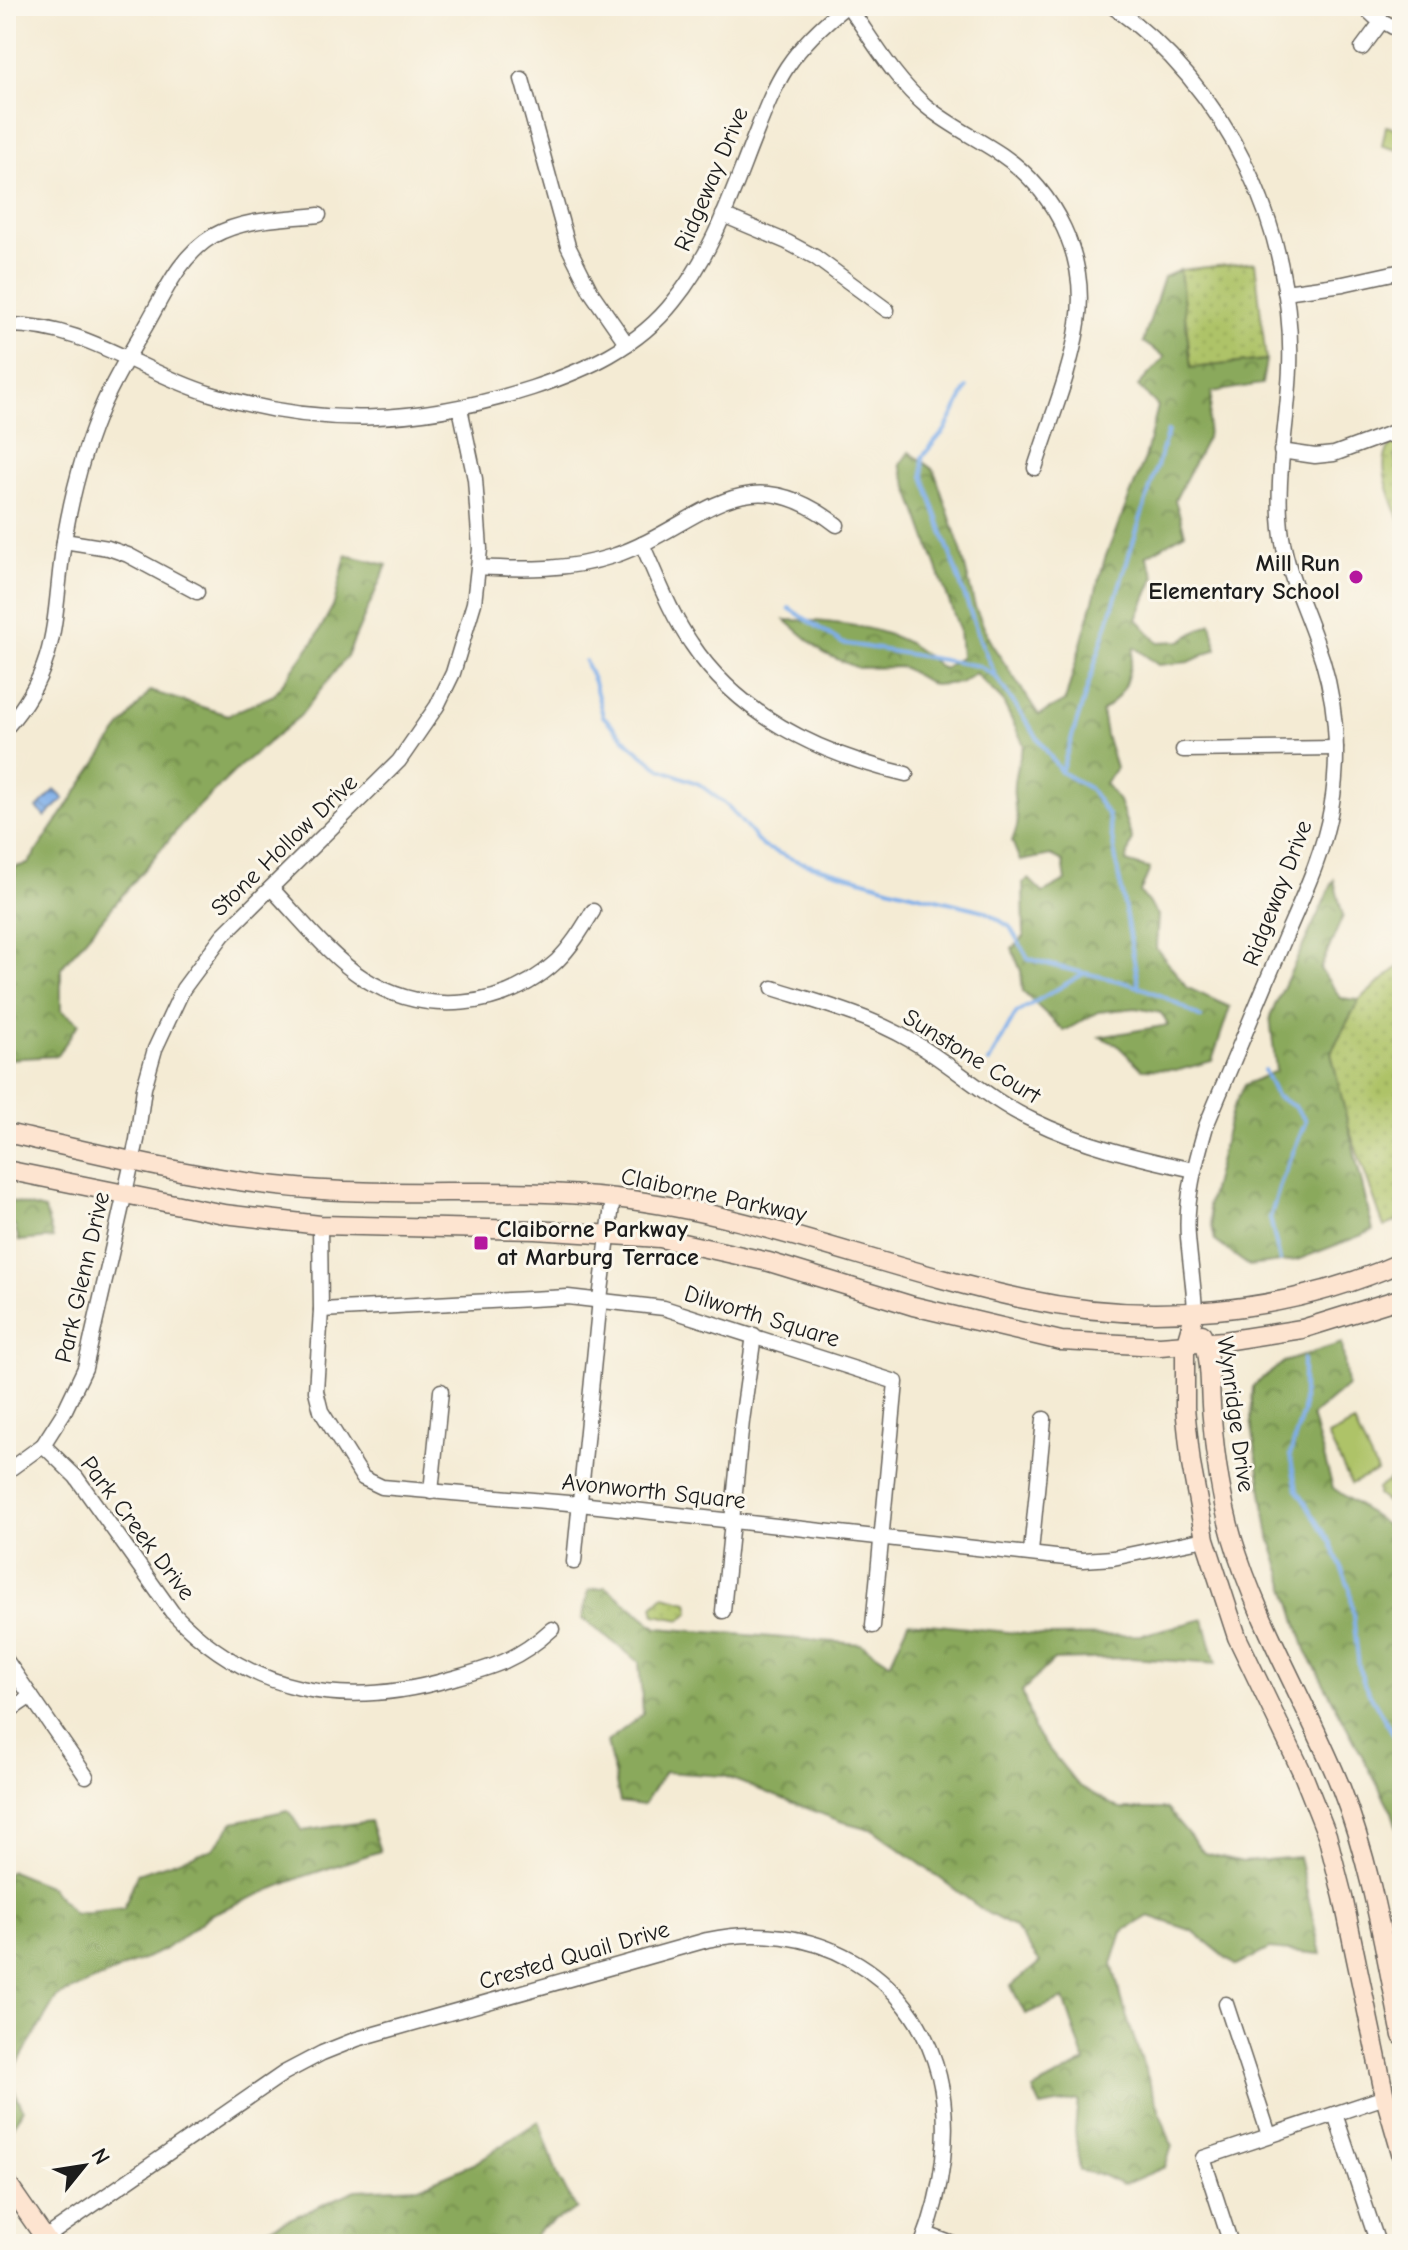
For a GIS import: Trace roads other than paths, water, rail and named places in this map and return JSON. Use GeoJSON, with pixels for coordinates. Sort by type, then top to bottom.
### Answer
{"type":"FeatureCollection","features":[{"type":"Feature","properties":{"kind":"main road","name":"Claiborne Parkway"},"geometry":{"type":"LineString","coordinates":[[6,1133],[185,1174],[310,1189],[513,1191],[613,1198],[762,1226],[1024,1299],[1068,1307],[1123,1312],[1195,1312],[1310,1292],[1402,1262]]}},
{"type":"Feature","properties":{"kind":"main road"},"geometry":{"type":"LineString","coordinates":[[6,1170],[224,1214],[320,1225],[660,1238],[769,1262],[913,1306],[1061,1341],[1185,1346],[1302,1329],[1402,1298]]}},
{"type":"Feature","properties":{"kind":"main road","name":"Wynridge Drive"},"geometry":{"type":"LineString","coordinates":[[1195,1312],[1206,1343],[1216,1461],[1233,1539],[1252,1596],[1322,1745],[1355,1830],[1372,1892],[1402,2036]]}},
{"type":"Feature","properties":{"kind":"main road","name":"Wynridge Drive"},"geometry":{"type":"LineString","coordinates":[[1195,1312],[1185,1346],[1183,1373],[1195,1493],[1205,1539],[1237,1637],[1302,1772],[1327,1835],[1385,2097],[1402,2156]]}},
{"type":"Feature","properties":{"kind":"main road"},"geometry":{"type":"LineString","coordinates":[[6,2182],[47,2241]]}},
{"type":"Feature","properties":{"kind":"street","name":"Ridgeway Drive"},"geometry":{"type":"LineString","coordinates":[[6,325],[72,334],[208,394],[290,413],[331,418],[374,419],[460,408],[571,375],[627,344],[651,325],[688,283],[723,215],[772,94],[786,69],[824,24],[847,6]]}},
{"type":"Feature","properties":{"kind":"street"},"geometry":{"type":"LineString","coordinates":[[847,6],[923,104],[950,125],[1001,154],[1023,171],[1052,205],[1063,226],[1077,270],[1079,322],[1035,468]]}},
{"type":"Feature","properties":{"kind":"street","name":"Ridgeway Drive"},"geometry":{"type":"LineString","coordinates":[[1112,6],[1157,43],[1183,70],[1227,130],[1260,196],[1273,238],[1285,292],[1290,367],[1278,484],[1284,547],[1294,587],[1327,675],[1336,748],[1333,794],[1323,841],[1206,1126],[1194,1170],[1188,1235],[1195,1312]]}},
{"type":"Feature","properties":{"kind":"street"},"geometry":{"type":"LineString","coordinates":[[1363,6],[1402,32]]}},
{"type":"Feature","properties":{"kind":"street"},"geometry":{"type":"LineString","coordinates":[[1362,48],[1382,21]]}},
{"type":"Feature","properties":{"kind":"street"},"geometry":{"type":"LineString","coordinates":[[522,79],[568,246],[591,292],[627,344]]}},
{"type":"Feature","properties":{"kind":"street"},"geometry":{"type":"LineString","coordinates":[[6,728],[32,694],[52,643],[64,541],[77,479],[90,439],[105,401],[182,264],[203,243],[231,228],[250,222],[319,215]]}},
{"type":"Feature","properties":{"kind":"street"},"geometry":{"type":"LineString","coordinates":[[723,215],[815,257],[887,310]]}},
{"type":"Feature","properties":{"kind":"street"},"geometry":{"type":"LineString","coordinates":[[1285,292],[1402,271]]}},
{"type":"Feature","properties":{"kind":"street","name":"Stone Hollow Drive"},"geometry":{"type":"LineString","coordinates":[[132,1160],[144,1088],[155,1049],[170,1013],[201,961],[223,935],[374,788],[417,737],[437,706],[461,650],[474,603],[479,567],[475,479],[460,408]]}},
{"type":"Feature","properties":{"kind":"street"},"geometry":{"type":"LineString","coordinates":[[1281,451],[1315,456],[1334,454],[1402,429]]}},
{"type":"Feature","properties":{"kind":"street"},"geometry":{"type":"LineString","coordinates":[[479,567],[524,570],[584,564],[642,544],[707,506],[745,495],[765,494],[802,502],[837,525]]}},
{"type":"Feature","properties":{"kind":"street"},"geometry":{"type":"LineString","coordinates":[[64,541],[108,548],[128,555],[197,592]]}},
{"type":"Feature","properties":{"kind":"street"},"geometry":{"type":"LineString","coordinates":[[642,544],[677,620],[691,643],[728,687],[779,725],[814,744],[866,764],[906,774]]}},
{"type":"Feature","properties":{"kind":"street"},"geometry":{"type":"LineString","coordinates":[[1183,750],[1336,748]]}},
{"type":"Feature","properties":{"kind":"street"},"geometry":{"type":"LineString","coordinates":[[271,888],[345,964],[362,977],[386,991],[430,1003],[474,1002],[518,988],[557,960],[572,944],[593,911]]}},
{"type":"Feature","properties":{"kind":"street","name":"Sunstone Court"},"geometry":{"type":"LineString","coordinates":[[773,988],[859,1015],[886,1027],[938,1058],[1003,1104],[1063,1135],[1120,1154],[1194,1170]]}},
{"type":"Feature","properties":{"kind":"street","name":"Park Glenn Drive"},"geometry":{"type":"LineString","coordinates":[[6,1472],[43,1445],[64,1412],[85,1368],[132,1160]]}},
{"type":"Feature","properties":{"kind":"street"},"geometry":{"type":"LineString","coordinates":[[574,1562],[613,1198]]}},
{"type":"Feature","properties":{"kind":"street","name":"Avonworth Square"},"geometry":{"type":"LineString","coordinates":[[320,1225],[321,1310],[316,1391],[321,1411],[363,1478],[382,1487],[580,1504],[1083,1560],[1113,1558],[1205,1539]]}},
{"type":"Feature","properties":{"kind":"street","name":"Dilworth Square"},"geometry":{"type":"LineString","coordinates":[[321,1310],[568,1297],[600,1299],[664,1308],[896,1382],[873,1626]]}},
{"type":"Feature","properties":{"kind":"street"},"geometry":{"type":"LineString","coordinates":[[723,1611],[754,1335]]}},
{"type":"Feature","properties":{"kind":"street"},"geometry":{"type":"LineString","coordinates":[[431,1492],[441,1391]]}},
{"type":"Feature","properties":{"kind":"street"},"geometry":{"type":"LineString","coordinates":[[1031,1552],[1044,1419]]}},
{"type":"Feature","properties":{"kind":"street","name":"Park Creek Drive"},"geometry":{"type":"LineString","coordinates":[[43,1445],[76,1477],[172,1612],[190,1632],[220,1655],[256,1676],[328,1694],[404,1691],[502,1665],[533,1647],[552,1629]]}},
{"type":"Feature","properties":{"kind":"street"},"geometry":{"type":"LineString","coordinates":[[6,1660],[86,1776]]}},
{"type":"Feature","properties":{"kind":"street"},"geometry":{"type":"LineString","coordinates":[[6,1713],[31,1696]]}},
{"type":"Feature","properties":{"kind":"street","name":"Crested Quail Drive"},"geometry":{"type":"LineString","coordinates":[[47,2241],[261,2088],[322,2053],[357,2039],[707,1940],[756,1934],[805,1940],[852,1959],[889,1986],[920,2028],[939,2076],[944,2106],[940,2175],[924,2239]]}},
{"type":"Feature","properties":{"kind":"street"},"geometry":{"type":"LineString","coordinates":[[1226,2004],[1269,2135]]}},
{"type":"Feature","properties":{"kind":"street"},"geometry":{"type":"LineString","coordinates":[[1231,2244],[1203,2158],[1385,2097]]}},
{"type":"Feature","properties":{"kind":"street"},"geometry":{"type":"LineString","coordinates":[[1335,2114],[1378,2244]]}},
{"type":"Feature","properties":{"kind":"street"},"geometry":{"type":"LineString","coordinates":[[924,2239],[953,2244]]}},
{"type":"Feature","properties":{"kind":"water"},"geometry":{"type":"Polygon","coordinates":[[[55,790],[64,799],[45,817],[37,808],[55,790]]]}},
{"type":"Feature","properties":{"kind":"waterway"},"geometry":{"type":"LineString","coordinates":[[967,388],[945,430],[922,457],[923,476],[980,640],[996,677],[1061,772],[1089,788],[1108,815],[1139,988]]}},
{"type":"Feature","properties":{"kind":"waterway"},"geometry":{"type":"LineString","coordinates":[[1061,772],[1168,431]]}},
{"type":"Feature","properties":{"kind":"waterway"},"geometry":{"type":"LineString","coordinates":[[789,608],[842,643],[979,666],[995,676]]}},
{"type":"Feature","properties":{"kind":"waterway"},"geometry":{"type":"LineString","coordinates":[[585,661],[603,716],[631,745],[661,769],[699,784],[728,806],[762,846],[797,861],[985,911],[1010,927],[1028,958],[1141,988],[1201,1018]]}},
{"type":"Feature","properties":{"kind":"waterway"},"geometry":{"type":"LineString","coordinates":[[989,1062],[1016,1013],[1083,974]]}},
{"type":"Feature","properties":{"kind":"waterway"},"geometry":{"type":"LineString","coordinates":[[1264,1070],[1276,1096],[1295,1107],[1306,1121],[1270,1218],[1280,1261]]}},
{"type":"Feature","properties":{"kind":"waterway"},"geometry":{"type":"LineString","coordinates":[[1303,1359],[1303,1411],[1290,1455],[1297,1490],[1331,1543],[1350,1589],[1359,1667],[1364,1684],[1402,1749]]}},
{"type":"Feature","properties":{"kind":"place","name":"Mill Run Elementary School"},"geometry":{"type":"Point","coordinates":[1356,577]}},
{"type":"Feature","properties":{"kind":"place","name":"Claiborne Parkway at Marburg Terrace"},"geometry":{"type":"Point","coordinates":[481,1243]}}]}
